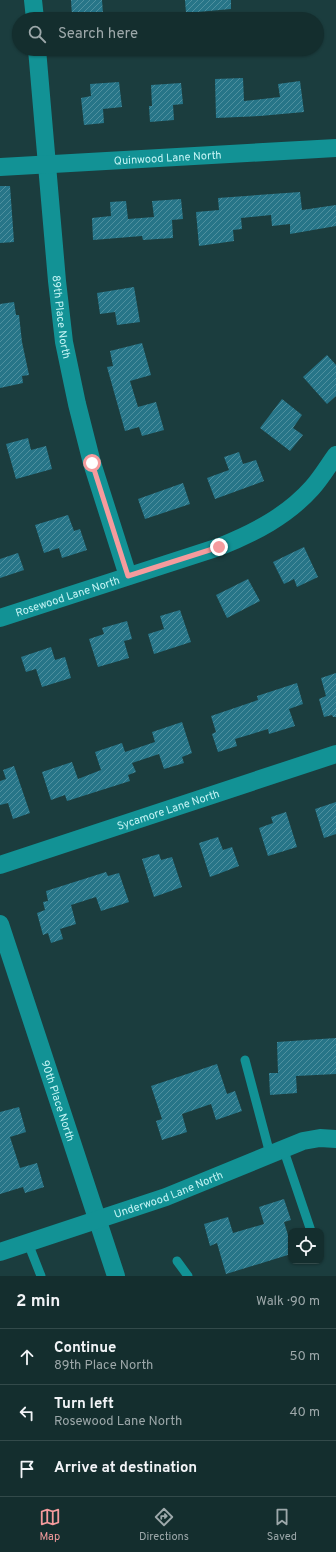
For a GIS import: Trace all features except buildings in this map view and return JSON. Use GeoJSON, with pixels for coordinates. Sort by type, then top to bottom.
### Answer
{"type":"FeatureCollection","features":[{"type":"Feature","properties":{"kind":"street"},"geometry":{"type":"LineString","coordinates":[[33,0],[34,12]]}},
{"type":"Feature","properties":{"kind":"street","name":"89th Place North"},"geometry":{"type":"LineString","coordinates":[[38,56],[60,312],[70,373],[92,463],[128,576]]}},
{"type":"Feature","properties":{"kind":"street","name":"Quinwood Lane North"},"geometry":{"type":"LineString","coordinates":[[0,167],[336,148]]}},
{"type":"Feature","properties":{"kind":"street","name":"Rosewood Lane North"},"geometry":{"type":"LineString","coordinates":[[0,618],[219,547],[253,533],[285,513],[312,488],[336,455]]}},
{"type":"Feature","properties":{"kind":"street","name":"Sycamore Lane North"},"geometry":{"type":"LineString","coordinates":[[0,865],[336,754]]}},
{"type":"Feature","properties":{"kind":"street","name":"90th Place North"},"geometry":{"type":"LineString","coordinates":[[0,924],[116,1276]]}},
{"type":"Feature","properties":{"kind":"street","name":"Underwood Lane North"},"geometry":{"type":"LineString","coordinates":[[0,1252],[166,1197],[277,1151],[309,1140],[320,1138],[336,1139]]}},
{"type":"Feature","properties":{"kind":"lane"},"geometry":{"type":"LineString","coordinates":[[245,1060],[277,1151],[310,1228]]}},
{"type":"Feature","properties":{"kind":"lane"},"geometry":{"type":"LineString","coordinates":[[28,1243],[41,1276]]}},
{"type":"Feature","properties":{"kind":"lane"},"geometry":{"type":"LineString","coordinates":[[177,1261],[188,1276]]}},
{"type":"Feature","properties":{"kind":"route"},"geometry":{"type":"LineString","coordinates":[[92,463],[128,576],[219,547]]}}]}
